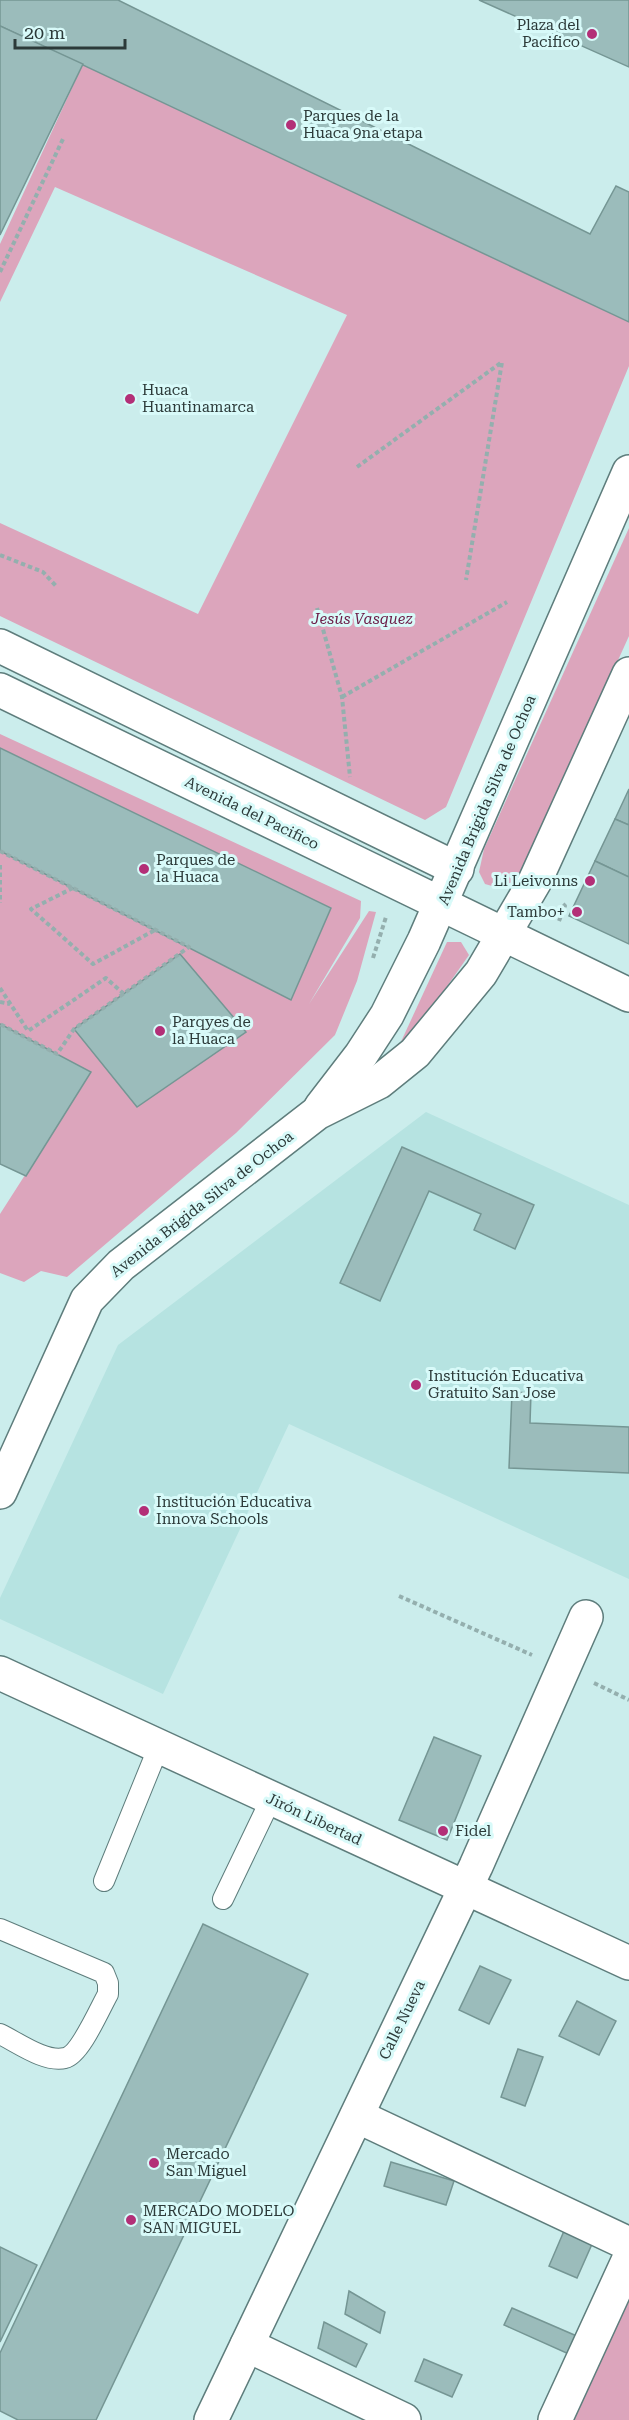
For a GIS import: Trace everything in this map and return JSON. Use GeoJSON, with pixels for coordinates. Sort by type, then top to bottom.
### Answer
{"type":"FeatureCollection","features":[{"type":"Feature","properties":{"kind":"street","name":"Avenida Brigida Silva de Ochoa"},"geometry":{"type":"LineString","coordinates":[[316,1113],[362,1055],[387,1015],[442,904],[629,472]]}},
{"type":"Feature","properties":{"kind":"street"},"geometry":{"type":"LineString","coordinates":[[0,646],[457,869]]}},
{"type":"Feature","properties":{"kind":"street","name":"Avenida Brigida Silva de Ochoa"},"geometry":{"type":"LineString","coordinates":[[0,1492],[87,1300],[121,1265],[316,1113],[379,1082],[415,1053],[481,973],[535,881],[629,674]]}},
{"type":"Feature","properties":{"kind":"street","name":"Avenida del Pacifico"},"geometry":{"type":"LineString","coordinates":[[0,690],[629,995]]}},
{"type":"Feature","properties":{"kind":"street","name":"Calle Nueva"},"geometry":{"type":"LineString","coordinates":[[211,2420],[465,1888],[586,1617]]}},
{"type":"Feature","properties":{"kind":"street","name":"Jirón Libertad"},"geometry":{"type":"LineString","coordinates":[[0,1672],[629,1963]]}},
{"type":"Feature","properties":{"kind":"street"},"geometry":{"type":"LineString","coordinates":[[357,2116],[629,2244]]}},
{"type":"Feature","properties":{"kind":"street"},"geometry":{"type":"LineString","coordinates":[[555,2420],[629,2259]]}},
{"type":"Feature","properties":{"kind":"street"},"geometry":{"type":"LineString","coordinates":[[247,2345],[404,2420]]}},
{"type":"Feature","properties":{"kind":"lane"},"geometry":{"type":"LineString","coordinates":[[104,1881],[159,1746]]}},
{"type":"Feature","properties":{"kind":"lane"},"geometry":{"type":"LineString","coordinates":[[223,1899],[271,1799]]}},
{"type":"Feature","properties":{"kind":"lane"},"geometry":{"type":"LineString","coordinates":[[0,1929],[104,1973],[108,1983],[108,1994],[76,2052],[65,2058],[47,2056],[0,2034]]}},
{"type":"Feature","properties":{"kind":"path"},"geometry":{"type":"LineString","coordinates":[[0,272],[63,139]]}},
{"type":"Feature","properties":{"kind":"path"},"geometry":{"type":"LineString","coordinates":[[357,467],[502,362],[466,580]]}},
{"type":"Feature","properties":{"kind":"path"},"geometry":{"type":"LineString","coordinates":[[0,555],[42,572],[57,586]]}},
{"type":"Feature","properties":{"kind":"path"},"geometry":{"type":"LineString","coordinates":[[342,697],[507,602]]}},
{"type":"Feature","properties":{"kind":"path"},"geometry":{"type":"LineString","coordinates":[[317,608],[342,697],[355,819]]}},
{"type":"Feature","properties":{"kind":"path"},"geometry":{"type":"LineString","coordinates":[[0,851],[189,947],[74,1029],[57,1054],[0,1024]]}},
{"type":"Feature","properties":{"kind":"path"},"geometry":{"type":"LineString","coordinates":[[0,865],[0,903]]}},
{"type":"Feature","properties":{"kind":"path"},"geometry":{"type":"LineString","coordinates":[[74,888],[31,909],[93,964],[155,930]]}},
{"type":"Feature","properties":{"kind":"path"},"geometry":{"type":"LineString","coordinates":[[0,988],[27,1031],[106,978],[124,994]]}},
{"type":"Feature","properties":{"kind":"path"},"geometry":{"type":"LineString","coordinates":[[0,1002],[10,1004]]}},
{"type":"Feature","properties":{"kind":"path"},"geometry":{"type":"LineString","coordinates":[[399,1596],[563,1668],[629,1700]]}},
{"type":"Feature","properties":{"kind":"shaded area","name":"Institución Educativa Gratuito San Jose"},"geometry":{"type":"Polygon","coordinates":[[[426,1112],[629,1205],[629,1579],[289,1424],[163,1694],[0,1619],[0,1598],[118,1345],[426,1112]]]}},
{"type":"Feature","properties":{"kind":"green space","name":"Jesús Vasquez"},"geometry":{"type":"Polygon","coordinates":[[[83,64],[629,322],[629,366],[446,807],[425,820],[0,616],[0,523],[198,614],[347,315],[55,187],[0,302],[0,244],[83,64]]]}},
{"type":"Feature","properties":{"kind":"green space"},"geometry":{"type":"Polygon","coordinates":[[[629,528],[629,636],[517,883],[499,888],[485,884],[479,872],[484,849],[629,528]]]}},
{"type":"Feature","properties":{"kind":"green space"},"geometry":{"type":"Polygon","coordinates":[[[0,734],[361,901],[360,918],[309,1004],[369,911],[376,912],[357,981],[335,1035],[236,1133],[67,1277],[41,1271],[24,1282],[0,1273],[0,1214],[91,1072],[0,1024],[0,851],[291,999],[331,908],[0,748],[0,734]],[[180,955],[75,1029],[137,1107],[246,1032],[180,955]]]}},
{"type":"Feature","properties":{"kind":"green space"},"geometry":{"type":"Polygon","coordinates":[[[447,942],[461,942],[469,955],[415,1032],[399,1046],[447,942]]]}},
{"type":"Feature","properties":{"kind":"green space"},"geometry":{"type":"Polygon","coordinates":[[[629,2256],[629,2420],[552,2420],[629,2256]]]}},
{"type":"Feature","properties":{"kind":"building","name":"Parques de la Huaca 9na etapa"},"geometry":{"type":"Polygon","coordinates":[[[0,0],[118,0],[590,234],[616,186],[629,192],[629,322],[0,26],[0,0]]]}},
{"type":"Feature","properties":{"kind":"building","name":"Plaza del Pacifico"},"geometry":{"type":"Polygon","coordinates":[[[479,0],[629,0],[629,67],[479,0]]]}},
{"type":"Feature","properties":{"kind":"building"},"geometry":{"type":"Polygon","coordinates":[[[0,26],[83,64],[0,235],[0,26]]]}},
{"type":"Feature","properties":{"kind":"building","name":"Parques de la Huaca"},"geometry":{"type":"Polygon","coordinates":[[[0,748],[331,908],[291,1000],[0,851],[0,748]]]}},
{"type":"Feature","properties":{"kind":"building"},"geometry":{"type":"Polygon","coordinates":[[[629,789],[629,825],[615,819],[629,789]]]}},
{"type":"Feature","properties":{"kind":"building"},"geometry":{"type":"Polygon","coordinates":[[[615,819],[629,825],[629,877],[595,861],[615,819]]]}},
{"type":"Feature","properties":{"kind":"building"},"geometry":{"type":"Polygon","coordinates":[[[595,861],[629,877],[629,944],[569,916],[595,861]]]}},
{"type":"Feature","properties":{"kind":"building","name":"Parqyes de la Huaca"},"geometry":{"type":"Polygon","coordinates":[[[180,954],[246,1032],[137,1107],[74,1029],[180,954]]]}},
{"type":"Feature","properties":{"kind":"building"},"geometry":{"type":"Polygon","coordinates":[[[0,1024],[91,1072],[26,1176],[0,1164],[0,1024]]]}},
{"type":"Feature","properties":{"kind":"building"},"geometry":{"type":"Polygon","coordinates":[[[402,1147],[534,1205],[515,1249],[474,1230],[481,1214],[429,1191],[380,1301],[340,1283],[402,1147]]]}},
{"type":"Feature","properties":{"kind":"building"},"geometry":{"type":"Polygon","coordinates":[[[512,1392],[531,1393],[530,1423],[629,1427],[629,1473],[509,1468],[512,1392]]]}},
{"type":"Feature","properties":{"kind":"building"},"geometry":{"type":"Polygon","coordinates":[[[434,1737],[481,1756],[447,1840],[399,1820],[434,1737]]]}},
{"type":"Feature","properties":{"kind":"building","name":"Mercado San Miguel"},"geometry":{"type":"Polygon","coordinates":[[[203,1924],[308,1974],[96,2420],[18,2420],[0,2411],[0,2353],[203,1924]]]}},
{"type":"Feature","properties":{"kind":"building"},"geometry":{"type":"Polygon","coordinates":[[[480,1966],[511,1980],[489,2024],[459,2010],[480,1966]]]}},
{"type":"Feature","properties":{"kind":"building"},"geometry":{"type":"Polygon","coordinates":[[[577,2001],[616,2021],[599,2055],[559,2036],[577,2001]]]}},
{"type":"Feature","properties":{"kind":"building"},"geometry":{"type":"Polygon","coordinates":[[[518,2049],[543,2057],[525,2106],[501,2097],[518,2049]]]}},
{"type":"Feature","properties":{"kind":"building"},"geometry":{"type":"Polygon","coordinates":[[[391,2162],[454,2181],[446,2205],[384,2186],[391,2162]]]}},
{"type":"Feature","properties":{"kind":"building"},"geometry":{"type":"Polygon","coordinates":[[[564,2231],[592,2244],[577,2278],[549,2266],[564,2231]]]}},
{"type":"Feature","properties":{"kind":"building"},"geometry":{"type":"Polygon","coordinates":[[[0,2247],[37,2265],[0,2342],[0,2247]]]}},
{"type":"Feature","properties":{"kind":"building"},"geometry":{"type":"Polygon","coordinates":[[[349,2291],[385,2312],[380,2333],[345,2314],[349,2291]]]}},
{"type":"Feature","properties":{"kind":"building"},"geometry":{"type":"Polygon","coordinates":[[[512,2308],[579,2337],[571,2355],[504,2325],[512,2308]]]}},
{"type":"Feature","properties":{"kind":"building"},"geometry":{"type":"Polygon","coordinates":[[[324,2322],[367,2344],[356,2367],[318,2348],[324,2322]]]}},
{"type":"Feature","properties":{"kind":"building"},"geometry":{"type":"Polygon","coordinates":[[[424,2359],[462,2375],[452,2397],[415,2381],[424,2359]]]}},
{"type":"Feature","properties":{"kind":"place","name":"Plaza del Pacifico"},"geometry":{"type":"Point","coordinates":[592,34]}},
{"type":"Feature","properties":{"kind":"place","name":"Parques de la Huaca 9na etapa"},"geometry":{"type":"Point","coordinates":[291,125]}},
{"type":"Feature","properties":{"kind":"place","name":"Huaca Huantinamarca"},"geometry":{"type":"Point","coordinates":[130,399]}},
{"type":"Feature","properties":{"kind":"place","name":"Parques de la Huaca"},"geometry":{"type":"Point","coordinates":[144,869]}},
{"type":"Feature","properties":{"kind":"place","name":"Li Leivonns"},"geometry":{"type":"Point","coordinates":[590,881]}},
{"type":"Feature","properties":{"kind":"place","name":"Tambo+"},"geometry":{"type":"Point","coordinates":[577,912]}},
{"type":"Feature","properties":{"kind":"place","name":"Parqyes de la Huaca"},"geometry":{"type":"Point","coordinates":[160,1031]}},
{"type":"Feature","properties":{"kind":"place","name":"Institución Educativa Gratuito San Jose"},"geometry":{"type":"Point","coordinates":[416,1385]}},
{"type":"Feature","properties":{"kind":"place","name":"Institución Educativa Innova Schools"},"geometry":{"type":"Point","coordinates":[144,1511]}},
{"type":"Feature","properties":{"kind":"place","name":"Fidel"},"geometry":{"type":"Point","coordinates":[443,1831]}},
{"type":"Feature","properties":{"kind":"place","name":"Mercado San Miguel"},"geometry":{"type":"Point","coordinates":[154,2163]}},
{"type":"Feature","properties":{"kind":"place","name":"MERCADO MODELO SAN MIGUEL"},"geometry":{"type":"Point","coordinates":[131,2220]}}]}
